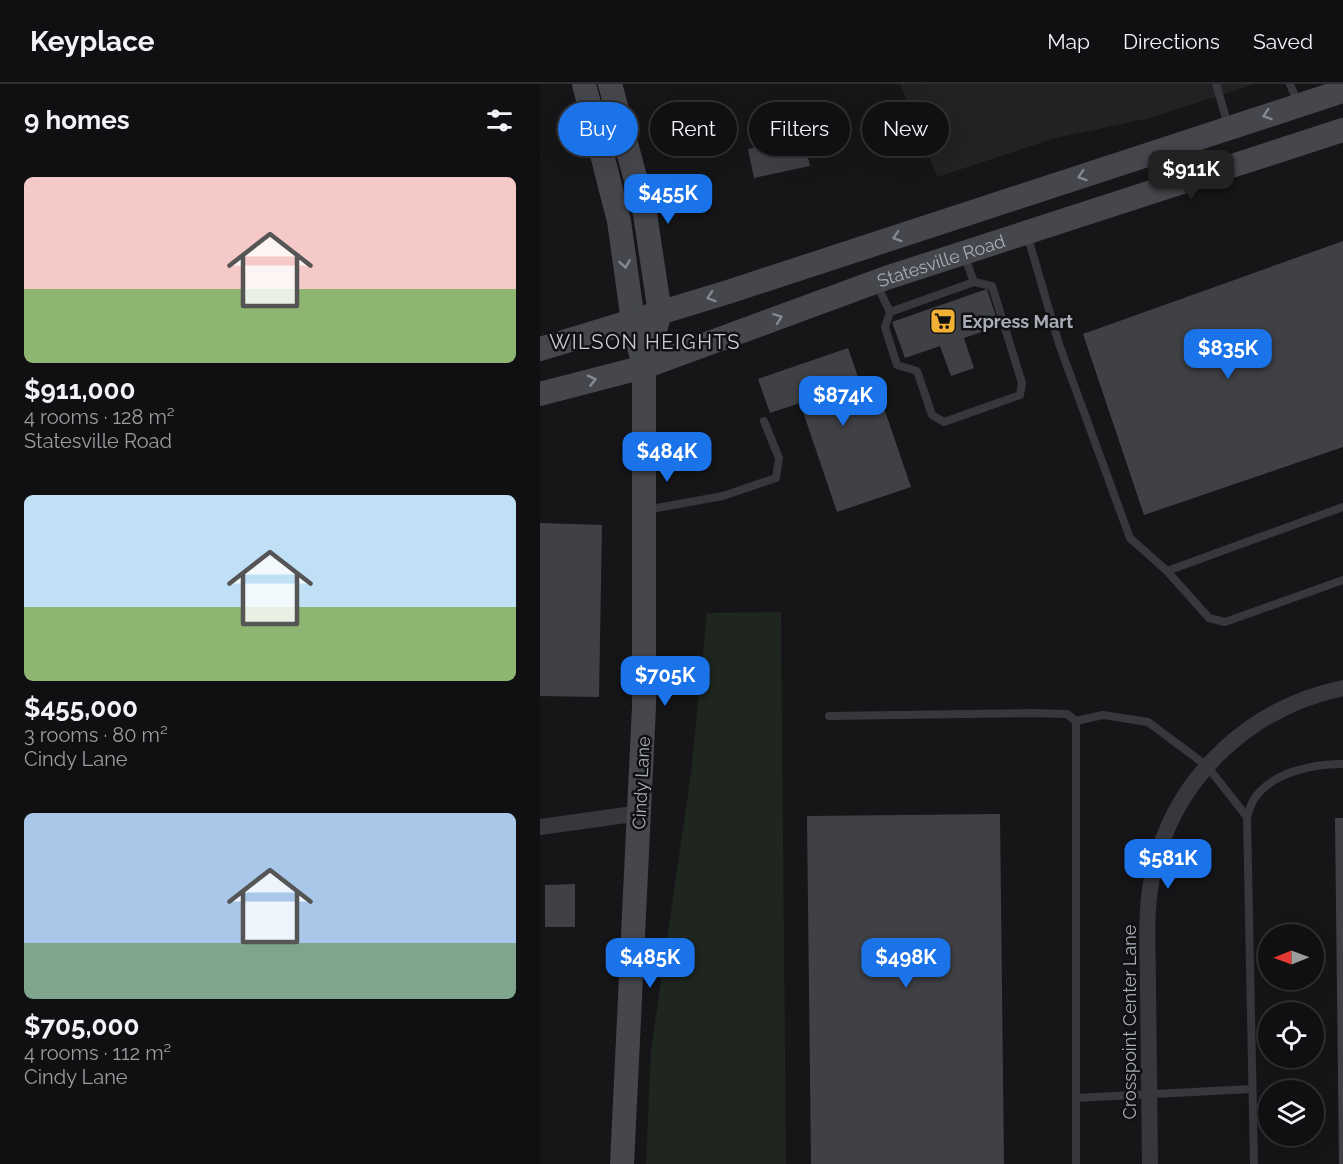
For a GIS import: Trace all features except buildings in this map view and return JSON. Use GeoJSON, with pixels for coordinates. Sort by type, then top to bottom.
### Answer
{"type":"FeatureCollection","features":[{"type":"Feature","properties":{"kind":"main road","name":"Cindy Lane"},"geometry":{"type":"LineString","coordinates":[[584,84],[619,221],[633,321],[644,366],[646,510],[644,707],[622,1164]]}},
{"type":"Feature","properties":{"kind":"main road","name":"Cindy Lane"},"geometry":{"type":"LineString","coordinates":[[610,84],[645,214],[660,313],[644,366]]}},
{"type":"Feature","properties":{"kind":"main road","name":"Statesville Road"},"geometry":{"type":"LineString","coordinates":[[540,349],[660,313],[1230,128],[1294,94],[1343,91]]}},
{"type":"Feature","properties":{"kind":"main road","name":"Statesville Road"},"geometry":{"type":"LineString","coordinates":[[540,394],[644,366],[875,282],[1343,130]]}},
{"type":"Feature","properties":{"kind":"street","name":"Crosspoint Center Lane"},"geometry":{"type":"LineString","coordinates":[[1150,1164],[1148,920],[1155,865],[1172,817],[1191,786],[1207,766],[1240,734],[1270,714],[1305,698],[1343,688]]}},
{"type":"Feature","properties":{"kind":"street"},"geometry":{"type":"LineString","coordinates":[[540,827],[640,813]]}},
{"type":"Feature","properties":{"kind":"lane"},"geometry":{"type":"LineString","coordinates":[[1216,84],[1230,128]]}},
{"type":"Feature","properties":{"kind":"lane"},"geometry":{"type":"LineString","coordinates":[[1026,233],[1059,344],[1130,538],[1167,571],[1209,618],[1225,622],[1343,580]]}},
{"type":"Feature","properties":{"kind":"lane"},"geometry":{"type":"LineString","coordinates":[[963,253],[974,282]]}},
{"type":"Feature","properties":{"kind":"lane"},"geometry":{"type":"LineString","coordinates":[[875,282],[890,312],[885,327],[897,365],[917,371],[932,415],[944,422],[1020,395],[1022,383],[992,286],[974,282],[890,312]]}},
{"type":"Feature","properties":{"kind":"lane"},"geometry":{"type":"LineString","coordinates":[[646,510],[723,496],[776,478],[779,458],[764,421]]}},
{"type":"Feature","properties":{"kind":"lane"},"geometry":{"type":"LineString","coordinates":[[1167,571],[1343,507]]}},
{"type":"Feature","properties":{"kind":"lane"},"geometry":{"type":"LineString","coordinates":[[829,716],[1031,713],[1067,714],[1076,721]]}},
{"type":"Feature","properties":{"kind":"lane"},"geometry":{"type":"LineString","coordinates":[[1076,721],[1102,715],[1148,722],[1207,766],[1247,817]]}},
{"type":"Feature","properties":{"kind":"lane"},"geometry":{"type":"LineString","coordinates":[[1076,721],[1076,1164]]}},
{"type":"Feature","properties":{"kind":"lane"},"geometry":{"type":"LineString","coordinates":[[1254,1164],[1247,817],[1254,798],[1276,779],[1302,769],[1343,764]]}},
{"type":"Feature","properties":{"kind":"lane"},"geometry":{"type":"LineString","coordinates":[[1076,1098],[1252,1089]]}},
{"type":"Feature","properties":{"kind":"shaded area"},"geometry":{"type":"Polygon","coordinates":[[[900,84],[1255,84],[1150,118],[1056,138],[937,177],[929,156],[949,156],[949,102],[907,102],[900,84]]]}},
{"type":"Feature","properties":{"kind":"shaded area"},"geometry":{"type":"Polygon","coordinates":[[[781,612],[786,1164],[646,1164],[651,1050],[691,773],[707,613],[781,612]]]}},
{"type":"Feature","properties":{"kind":"place","name":"Express Mart"},"geometry":{"type":"Point","coordinates":[943,321]}},
{"type":"Feature","properties":{"kind":"district","name":"WILSON HEIGHTS"},"geometry":{"type":"Point","coordinates":[645,342]}}]}
